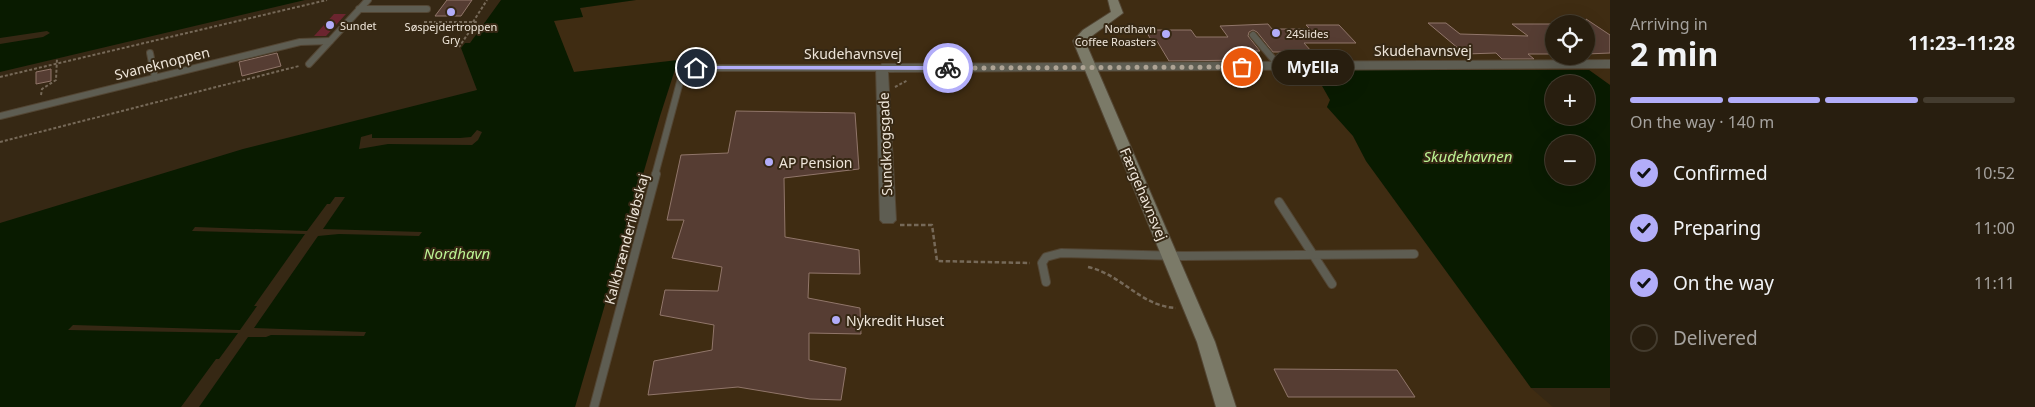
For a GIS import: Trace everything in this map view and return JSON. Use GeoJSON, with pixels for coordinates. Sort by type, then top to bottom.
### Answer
{"type":"FeatureCollection","features":[{"type":"Feature","properties":{"kind":"street","name":"Færgehavnsvej"},"geometry":{"type":"LineString","coordinates":[[1113,0],[1117,13],[1086,32],[1079,41],[1206,342],[1226,407]]}},
{"type":"Feature","properties":{"kind":"street","name":"Skudehavnsvej"},"geometry":{"type":"LineString","coordinates":[[882,68],[1610,64]]}},
{"type":"Feature","properties":{"kind":"street","name":"Sundkrogsgade"},"geometry":{"type":"LineString","coordinates":[[882,68],[888,220]]}},
{"type":"Feature","properties":{"kind":"lane"},"geometry":{"type":"LineString","coordinates":[[309,64],[368,0]]}},
{"type":"Feature","properties":{"kind":"lane"},"geometry":{"type":"LineString","coordinates":[[359,9],[427,9]]}},
{"type":"Feature","properties":{"kind":"lane"},"geometry":{"type":"LineString","coordinates":[[1254,35],[1279,66]]}},
{"type":"Feature","properties":{"kind":"lane","name":"Svaneknoppen"},"geometry":{"type":"LineString","coordinates":[[0,116],[300,42],[330,41]]}},
{"type":"Feature","properties":{"kind":"lane"},"geometry":{"type":"LineString","coordinates":[[150,53],[155,78]]}},
{"type":"Feature","properties":{"kind":"lane","name":"Skudehavnsvej"},"geometry":{"type":"LineString","coordinates":[[696,68],[882,68]]}},
{"type":"Feature","properties":{"kind":"lane","name":"Kalkbrænderiløbskaj"},"geometry":{"type":"LineString","coordinates":[[594,407],[681,78]]}},
{"type":"Feature","properties":{"kind":"lane"},"geometry":{"type":"LineString","coordinates":[[1279,202],[1332,284]]}},
{"type":"Feature","properties":{"kind":"lane"},"geometry":{"type":"LineString","coordinates":[[1046,282],[1042,263],[1046,257],[1052,254],[1414,254]]}},
{"type":"Feature","properties":{"kind":"path"},"geometry":{"type":"LineString","coordinates":[[0,77],[327,0]]}},
{"type":"Feature","properties":{"kind":"path"},"geometry":{"type":"LineString","coordinates":[[459,47],[476,22],[474,22],[487,0]]}},
{"type":"Feature","properties":{"kind":"path"},"geometry":{"type":"LineString","coordinates":[[424,22],[474,22]]}},
{"type":"Feature","properties":{"kind":"path"},"geometry":{"type":"LineString","coordinates":[[41,106],[42,90],[56,79],[57,58]]}},
{"type":"Feature","properties":{"kind":"path"},"geometry":{"type":"LineString","coordinates":[[0,142],[269,72],[309,64]]}},
{"type":"Feature","properties":{"kind":"shaded area"},"geometry":{"type":"Polygon","coordinates":[[[636,0],[1610,0],[1610,85],[1589,70],[1330,100],[1327,107],[1353,136],[1366,161],[1531,388],[1553,407],[575,407],[660,116],[678,61],[574,72],[461,48],[465,43],[470,43],[483,24],[583,17],[579,8],[636,0]]]}},
{"type":"Feature","properties":{"kind":"shaded area","name":"Sundet"},"geometry":{"type":"Polygon","coordinates":[[[334,14],[346,14],[326,36],[314,36],[334,14]]]}},
{"type":"Feature","properties":{"kind":"water"},"geometry":{"type":"Polygon","coordinates":[[[0,0],[305,0],[0,72],[0,0]]]}},
{"type":"Feature","properties":{"kind":"water","name":"Nordhavn"},"geometry":{"type":"Polygon","coordinates":[[[501,0],[636,0],[580,8],[583,17],[554,21],[574,72],[678,60],[575,407],[0,407],[0,223],[243,149],[477,90],[461,48],[465,43],[470,43],[501,0]]]}},
{"type":"Feature","properties":{"kind":"water","name":"Skudehavnen"},"geometry":{"type":"Polygon","coordinates":[[[1313,70],[1589,70],[1610,85],[1610,388],[1531,388],[1366,161],[1353,136],[1327,107],[1330,100],[1313,70]]]}},
{"type":"Feature","properties":{"kind":"pier"},"geometry":{"type":"Polygon","coordinates":[[[47,31],[50,33],[43,37],[0,44],[0,38],[47,31]]]}},
{"type":"Feature","properties":{"kind":"pier"},"geometry":{"type":"Polygon","coordinates":[[[477,130],[482,132],[478,140],[472,145],[388,144],[359,149],[361,137],[372,134],[372,138],[460,138],[471,137],[477,130]]]}},
{"type":"Feature","properties":{"kind":"pier"},"geometry":{"type":"Polygon","coordinates":[[[335,197],[345,197],[323,229],[422,232],[419,236],[339,234],[318,236],[254,328],[366,332],[364,336],[271,335],[266,337],[248,337],[199,407],[181,407],[216,359],[219,359],[238,333],[68,330],[73,325],[240,330],[257,306],[254,306],[305,234],[192,231],[195,227],[307,231],[327,204],[330,204],[335,197]]]}},
{"type":"Feature","properties":{"kind":"building"},"geometry":{"type":"Polygon","coordinates":[[[447,0],[472,0],[461,16],[435,16],[447,0]]]}},
{"type":"Feature","properties":{"kind":"building"},"geometry":{"type":"Polygon","coordinates":[[[1428,23],[1446,23],[1460,34],[1528,36],[1512,24],[1545,24],[1545,54],[1528,54],[1534,59],[1502,59],[1496,53],[1465,54],[1428,23]]]}},
{"type":"Feature","properties":{"kind":"building"},"geometry":{"type":"Polygon","coordinates":[[[1268,24],[1272,29],[1310,29],[1306,25],[1339,25],[1356,43],[1304,43],[1319,60],[1291,60],[1284,52],[1273,52],[1257,32],[1253,30],[1249,32],[1248,36],[1260,51],[1239,51],[1245,60],[1169,61],[1157,41],[1152,41],[1145,30],[1191,30],[1196,37],[1228,37],[1220,26],[1268,24]]]}},
{"type":"Feature","properties":{"kind":"building"},"geometry":{"type":"Polygon","coordinates":[[[1595,25],[1610,35],[1610,53],[1595,54],[1595,25]]]}},
{"type":"Feature","properties":{"kind":"building"},"geometry":{"type":"Polygon","coordinates":[[[277,53],[281,66],[242,76],[239,62],[277,53]]]}},
{"type":"Feature","properties":{"kind":"building"},"geometry":{"type":"Polygon","coordinates":[[[51,69],[51,81],[36,84],[36,72],[51,69]]]}},
{"type":"Feature","properties":{"kind":"building","name":"Nykredit Huset"},"geometry":{"type":"Polygon","coordinates":[[[736,111],[855,113],[859,169],[784,178],[785,237],[859,250],[860,274],[809,273],[808,298],[860,308],[861,334],[809,333],[809,360],[846,368],[841,400],[810,399],[738,387],[648,395],[654,361],[712,350],[714,325],[660,315],[665,290],[718,291],[722,267],[672,258],[684,220],[667,220],[681,155],[728,153],[736,111]]]}},
{"type":"Feature","properties":{"kind":"building"},"geometry":{"type":"Polygon","coordinates":[[[1274,369],[1397,370],[1415,397],[1288,397],[1274,369]]]}},
{"type":"Feature","properties":{"kind":"way so far"},"geometry":{"type":"LineString","coordinates":[[948,68],[1242,67]]}},
{"type":"Feature","properties":{"kind":"place","name":"Søspejdertroppen Gry"},"geometry":{"type":"Point","coordinates":[451,12]}},
{"type":"Feature","properties":{"kind":"place","name":"Sundet"},"geometry":{"type":"Point","coordinates":[330,25]}},
{"type":"Feature","properties":{"kind":"place","name":"24Slides"},"geometry":{"type":"Point","coordinates":[1276,33]}},
{"type":"Feature","properties":{"kind":"place","name":"Nordhavn Coffee Roasters"},"geometry":{"type":"Point","coordinates":[1166,34]}},
{"type":"Feature","properties":{"kind":"place","name":"MyElla"},"geometry":{"type":"Point","coordinates":[1242,67]}},
{"type":"Feature","properties":{"kind":"place","name":"AP Pension"},"geometry":{"type":"Point","coordinates":[769,162]}},
{"type":"Feature","properties":{"kind":"place","name":"Nykredit Huset"},"geometry":{"type":"Point","coordinates":[836,320]}},
{"type":"Feature","properties":{"kind":"route"},"geometry":{"type":"LineString","coordinates":[[696,68],[948,68]]}}]}
